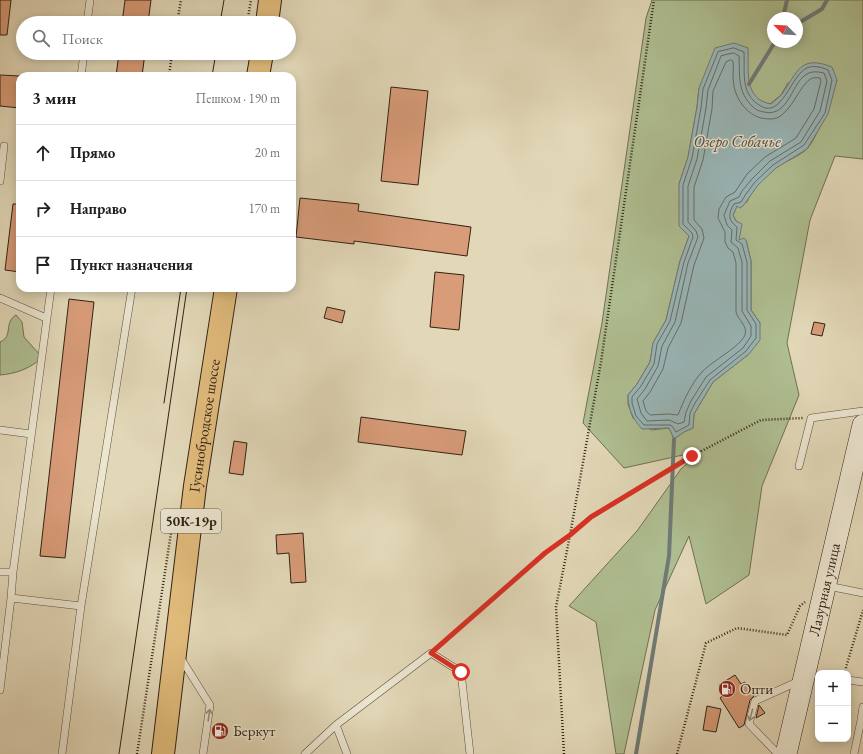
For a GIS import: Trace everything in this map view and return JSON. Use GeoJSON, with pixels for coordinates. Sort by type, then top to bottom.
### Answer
{"type":"FeatureCollection","features":[{"type":"Feature","properties":{"kind":"main road"},"geometry":{"type":"LineString","coordinates":[[268,16],[270,0]]}},
{"type":"Feature","properties":{"kind":"main road"},"geometry":{"type":"LineString","coordinates":[[259,72],[261,60]]}},
{"type":"Feature","properties":{"kind":"main road","name":"Гусинобродское шоссе"},"geometry":{"type":"LineString","coordinates":[[163,754],[195,486],[225,292]]}},
{"type":"Feature","properties":{"kind":"street","name":"Лазурная улица"},"geometry":{"type":"LineString","coordinates":[[786,754],[807,675],[825,585],[858,465],[863,425]]}},
{"type":"Feature","properties":{"kind":"lane"},"geometry":{"type":"LineString","coordinates":[[88,16],[90,0]]}},
{"type":"Feature","properties":{"kind":"lane"},"geometry":{"type":"LineString","coordinates":[[82,72],[83,60]]}},
{"type":"Feature","properties":{"kind":"lane"},"geometry":{"type":"LineString","coordinates":[[0,181],[4,146]]}},
{"type":"Feature","properties":{"kind":"lane"},"geometry":{"type":"LineString","coordinates":[[0,690],[13,572],[50,292]]}},
{"type":"Feature","properties":{"kind":"lane"},"geometry":{"type":"LineString","coordinates":[[62,754],[81,606],[131,292]]}},
{"type":"Feature","properties":{"kind":"lane"},"geometry":{"type":"LineString","coordinates":[[0,298],[46,318]]}},
{"type":"Feature","properties":{"kind":"lane"},"geometry":{"type":"LineString","coordinates":[[799,466],[811,418],[863,411]]}},
{"type":"Feature","properties":{"kind":"lane"},"geometry":{"type":"LineString","coordinates":[[0,430],[31,434]]}},
{"type":"Feature","properties":{"kind":"lane"},"geometry":{"type":"LineString","coordinates":[[0,572],[13,572]]}},
{"type":"Feature","properties":{"kind":"lane"},"geometry":{"type":"LineString","coordinates":[[825,585],[863,593]]}},
{"type":"Feature","properties":{"kind":"lane"},"geometry":{"type":"LineString","coordinates":[[11,598],[81,606]]}},
{"type":"Feature","properties":{"kind":"lane"},"geometry":{"type":"LineString","coordinates":[[175,649],[210,705],[203,754]]}},
{"type":"Feature","properties":{"kind":"lane"},"geometry":{"type":"LineString","coordinates":[[305,754],[336,725],[431,653],[461,672],[470,754]]}},
{"type":"Feature","properties":{"kind":"lane"},"geometry":{"type":"LineString","coordinates":[[778,754],[749,724],[755,700],[807,675]]}},
{"type":"Feature","properties":{"kind":"lane"},"geometry":{"type":"LineString","coordinates":[[851,680],[863,682]]}},
{"type":"Feature","properties":{"kind":"lane"},"geometry":{"type":"LineString","coordinates":[[854,754],[862,720],[863,707]]}},
{"type":"Feature","properties":{"kind":"lane"},"geometry":{"type":"LineString","coordinates":[[336,725],[347,754]]}},
{"type":"Feature","properties":{"kind":"path"},"geometry":{"type":"LineString","coordinates":[[178,16],[181,0]]}},
{"type":"Feature","properties":{"kind":"path"},"geometry":{"type":"LineString","coordinates":[[248,16],[251,0]]}},
{"type":"Feature","properties":{"kind":"path"},"geometry":{"type":"LineString","coordinates":[[564,754],[556,607],[601,362],[654,0]]}},
{"type":"Feature","properties":{"kind":"path"},"geometry":{"type":"LineString","coordinates":[[170,72],[171,60]]}},
{"type":"Feature","properties":{"kind":"path"},"geometry":{"type":"LineString","coordinates":[[431,653],[545,553],[570,535],[591,517],[636,489],[692,456],[761,420],[811,418]]}},
{"type":"Feature","properties":{"kind":"path"},"geometry":{"type":"LineString","coordinates":[[677,754],[706,643],[737,628],[787,635],[800,606],[825,585]]}},
{"type":"Feature","properties":{"kind":"path"},"geometry":{"type":"LineString","coordinates":[[845,670],[863,610]]}},
{"type":"Feature","properties":{"kind":"green space"},"geometry":{"type":"Polygon","coordinates":[[[652,0],[863,0],[863,159],[835,156],[810,220],[787,343],[799,395],[762,486],[749,575],[706,604],[689,536],[655,610],[624,754],[616,754],[596,622],[569,606],[637,531],[681,469],[701,451],[624,468],[583,423],[602,323],[646,18],[652,0]],[[837,80],[788,83],[781,95],[770,104],[762,102],[754,96],[699,88],[688,157],[679,184],[689,236],[680,261],[666,320],[653,343],[650,362],[637,384],[628,395],[628,404],[633,418],[651,430],[669,428],[674,439],[693,428],[694,414],[713,382],[749,354],[760,323],[751,310],[751,261],[746,240],[739,240],[736,221],[733,215],[737,206],[747,202],[756,187],[768,174],[777,167],[801,154],[808,148],[821,125],[837,80]]]}},
{"type":"Feature","properties":{"kind":"green space"},"geometry":{"type":"Polygon","coordinates":[[[16,315],[22,322],[24,337],[40,355],[39,360],[31,366],[11,374],[0,375],[0,342],[7,336],[10,322],[16,315]]]}},
{"type":"Feature","properties":{"kind":"water","name":"Озеро Собачье"},"geometry":{"type":"Polygon","coordinates":[[[734,43],[748,48],[749,82],[756,96],[762,101],[771,104],[782,94],[796,73],[806,64],[813,63],[832,67],[837,80],[828,114],[807,149],[776,168],[758,185],[743,206],[740,208],[737,206],[733,215],[736,221],[742,224],[739,240],[744,238],[746,240],[751,261],[751,310],[760,323],[760,340],[749,354],[713,382],[694,414],[693,428],[674,439],[669,428],[642,429],[632,414],[628,395],[637,384],[650,362],[653,343],[666,320],[680,261],[689,236],[679,226],[679,184],[688,157],[699,88],[715,48],[734,43]]]}},
{"type":"Feature","properties":{"kind":"building"},"geometry":{"type":"Polygon","coordinates":[[[0,0],[11,0],[7,35],[0,35],[0,0]]]}},
{"type":"Feature","properties":{"kind":"building"},"geometry":{"type":"Polygon","coordinates":[[[125,0],[151,0],[149,16],[123,16],[125,0]]]}},
{"type":"Feature","properties":{"kind":"building"},"geometry":{"type":"Polygon","coordinates":[[[118,60],[144,60],[143,72],[117,72],[118,60]]]}},
{"type":"Feature","properties":{"kind":"building"},"geometry":{"type":"Polygon","coordinates":[[[0,75],[16,76],[16,108],[0,106],[0,75]]]}},
{"type":"Feature","properties":{"kind":"building"},"geometry":{"type":"Polygon","coordinates":[[[391,87],[428,91],[418,185],[381,181],[391,87]]]}},
{"type":"Feature","properties":{"kind":"building"},"geometry":{"type":"Polygon","coordinates":[[[300,198],[359,204],[358,211],[471,227],[467,256],[354,241],[354,244],[296,237],[300,198]]]}},
{"type":"Feature","properties":{"kind":"building"},"geometry":{"type":"Polygon","coordinates":[[[13,204],[16,204],[16,271],[5,270],[13,204]]]}},
{"type":"Feature","properties":{"kind":"building"},"geometry":{"type":"Polygon","coordinates":[[[435,272],[464,275],[459,330],[430,327],[435,272]]]}},
{"type":"Feature","properties":{"kind":"building"},"geometry":{"type":"Polygon","coordinates":[[[69,299],[94,302],[65,558],[40,556],[69,299]]]}},
{"type":"Feature","properties":{"kind":"building"},"geometry":{"type":"Polygon","coordinates":[[[327,307],[345,311],[342,323],[324,318],[327,307]]]}},
{"type":"Feature","properties":{"kind":"building"},"geometry":{"type":"Polygon","coordinates":[[[814,322],[825,324],[822,336],[811,334],[814,322]]]}},
{"type":"Feature","properties":{"kind":"building"},"geometry":{"type":"Polygon","coordinates":[[[361,417],[466,431],[462,455],[358,442],[361,417]]]}},
{"type":"Feature","properties":{"kind":"building"},"geometry":{"type":"Polygon","coordinates":[[[234,441],[247,443],[243,475],[229,473],[234,441]]]}},
{"type":"Feature","properties":{"kind":"building"},"geometry":{"type":"Polygon","coordinates":[[[303,533],[306,582],[291,583],[289,553],[277,554],[276,535],[303,533]]]}},
{"type":"Feature","properties":{"kind":"building"},"geometry":{"type":"Polygon","coordinates":[[[735,675],[741,684],[745,682],[754,696],[750,700],[744,725],[739,728],[720,698],[725,694],[719,685],[735,675]]]}},
{"type":"Feature","properties":{"kind":"building"},"geometry":{"type":"Polygon","coordinates":[[[759,705],[765,713],[756,718],[759,705]]]}},
{"type":"Feature","properties":{"kind":"building"},"geometry":{"type":"Polygon","coordinates":[[[707,706],[721,709],[716,732],[703,730],[707,706]]]}},
{"type":"Feature","properties":{"kind":"waterway"},"geometry":{"type":"LineString","coordinates":[[784,12],[787,0]]}},
{"type":"Feature","properties":{"kind":"waterway"},"geometry":{"type":"LineString","coordinates":[[803,20],[822,9],[827,0]]}},
{"type":"Feature","properties":{"kind":"waterway"},"geometry":{"type":"LineString","coordinates":[[749,84],[771,48]]}},
{"type":"Feature","properties":{"kind":"waterway"},"geometry":{"type":"LineString","coordinates":[[636,754],[669,556],[674,439]]}},
{"type":"Feature","properties":{"kind":"tram line"},"geometry":{"type":"LineString","coordinates":[[221,16],[224,0]]}},
{"type":"Feature","properties":{"kind":"tram line"},"geometry":{"type":"LineString","coordinates":[[213,72],[215,60]]}},
{"type":"Feature","properties":{"kind":"tram line"},"geometry":{"type":"LineString","coordinates":[[164,403],[180,292]]}},
{"type":"Feature","properties":{"kind":"tram line"},"geometry":{"type":"LineString","coordinates":[[119,754],[186,292]]}},
{"type":"Feature","properties":{"kind":"place","name":"Опти"},"geometry":{"type":"Point","coordinates":[727,689]}},
{"type":"Feature","properties":{"kind":"place","name":"Беркут"},"geometry":{"type":"Point","coordinates":[220,731]}},
{"type":"Feature","properties":{"kind":"route"},"geometry":{"type":"LineString","coordinates":[[461,672],[431,653],[545,553],[570,535],[591,517],[692,456]]}}]}
